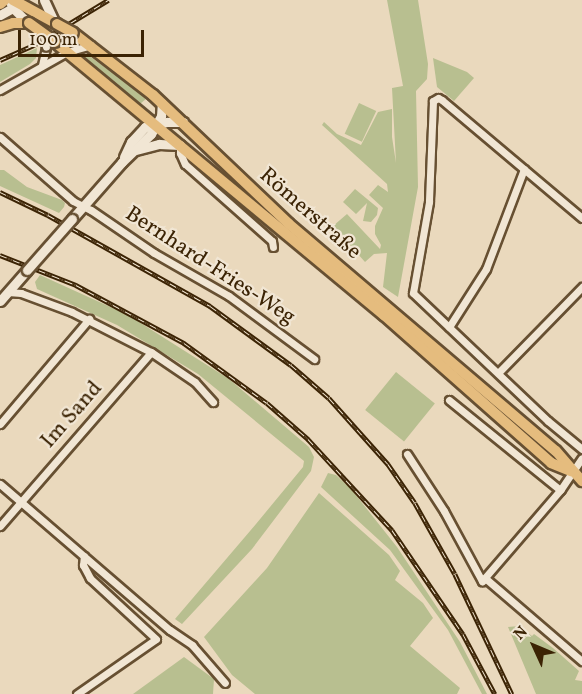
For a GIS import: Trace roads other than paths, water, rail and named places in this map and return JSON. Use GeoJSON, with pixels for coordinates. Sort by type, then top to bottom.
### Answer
{"type":"FeatureCollection","features":[{"type":"Feature","properties":{"kind":"main road"},"geometry":{"type":"LineString","coordinates":[[0,4],[14,2]]}},
{"type":"Feature","properties":{"kind":"main road"},"geometry":{"type":"LineString","coordinates":[[0,15],[14,2]]}},
{"type":"Feature","properties":{"kind":"main road"},"geometry":{"type":"LineString","coordinates":[[14,2],[29,23]]}},
{"type":"Feature","properties":{"kind":"main road","name":"Römerstraße"},"geometry":{"type":"LineString","coordinates":[[14,2],[44,8],[54,21],[91,45],[162,103],[289,224],[556,451],[571,471],[582,480]]}},
{"type":"Feature","properties":{"kind":"main road"},"geometry":{"type":"LineString","coordinates":[[0,27],[13,23],[29,23]]}},
{"type":"Feature","properties":{"kind":"main road","name":"Römerstraße"},"geometry":{"type":"LineString","coordinates":[[29,23],[43,33],[51,44],[67,52],[157,124],[384,315],[551,463],[571,471]]}},
{"type":"Feature","properties":{"kind":"main road"},"geometry":{"type":"LineString","coordinates":[[0,302],[4,291],[27,270],[157,124],[162,103]]}},
{"type":"Feature","properties":{"kind":"main road"},"geometry":{"type":"LineString","coordinates":[[122,162],[131,142],[145,127],[183,122]]}},
{"type":"Feature","properties":{"kind":"main road"},"geometry":{"type":"LineString","coordinates":[[134,151],[159,144],[180,145]]}},
{"type":"Feature","properties":{"kind":"street"},"geometry":{"type":"LineString","coordinates":[[42,65],[51,44]]}},
{"type":"Feature","properties":{"kind":"street"},"geometry":{"type":"LineString","coordinates":[[0,90],[67,52],[91,45]]}},
{"type":"Feature","properties":{"kind":"street"},"geometry":{"type":"LineString","coordinates":[[582,218],[438,98],[433,101],[429,202],[413,293],[499,372],[548,422],[582,449]]}},
{"type":"Feature","properties":{"kind":"street","name":"Bernhard-Fries-Weg"},"geometry":{"type":"LineString","coordinates":[[0,137],[73,201],[154,253],[244,305],[314,359]]}},
{"type":"Feature","properties":{"kind":"street"},"geometry":{"type":"LineString","coordinates":[[180,145],[184,164],[273,243],[273,247]]}},
{"type":"Feature","properties":{"kind":"street"},"geometry":{"type":"LineString","coordinates":[[449,327],[486,269],[524,169]]}},
{"type":"Feature","properties":{"kind":"street"},"geometry":{"type":"LineString","coordinates":[[499,372],[582,287]]}},
{"type":"Feature","properties":{"kind":"street"},"geometry":{"type":"LineString","coordinates":[[4,291],[21,293],[89,319],[151,352],[195,382],[213,402]]}},
{"type":"Feature","properties":{"kind":"street"},"geometry":{"type":"LineString","coordinates":[[0,424],[89,319]]}},
{"type":"Feature","properties":{"kind":"street","name":"Im Sand"},"geometry":{"type":"LineString","coordinates":[[0,526],[151,352]]}},
{"type":"Feature","properties":{"kind":"street"},"geometry":{"type":"LineString","coordinates":[[449,400],[560,490]]}},
{"type":"Feature","properties":{"kind":"street"},"geometry":{"type":"LineString","coordinates":[[407,454],[444,511],[482,581],[560,490],[582,458]]}},
{"type":"Feature","properties":{"kind":"street"},"geometry":{"type":"LineString","coordinates":[[0,484],[170,630],[192,645],[225,683]]}},
{"type":"Feature","properties":{"kind":"street"},"geometry":{"type":"LineString","coordinates":[[77,694],[156,639],[90,578],[83,565],[84,556]]}},
{"type":"Feature","properties":{"kind":"street"},"geometry":{"type":"LineString","coordinates":[[485,578],[582,661]]}},
{"type":"Feature","properties":{"kind":"railway"},"geometry":{"type":"LineString","coordinates":[[0,60],[34,45],[108,0]]}},
{"type":"Feature","properties":{"kind":"railway"},"geometry":{"type":"LineString","coordinates":[[0,192],[48,215],[210,306],[291,365],[329,398],[388,464],[415,503],[455,574],[512,694]]}},
{"type":"Feature","properties":{"kind":"railway"},"geometry":{"type":"LineString","coordinates":[[0,255],[76,285],[184,343],[267,403],[308,439],[392,530],[463,634],[495,694]]}}]}
